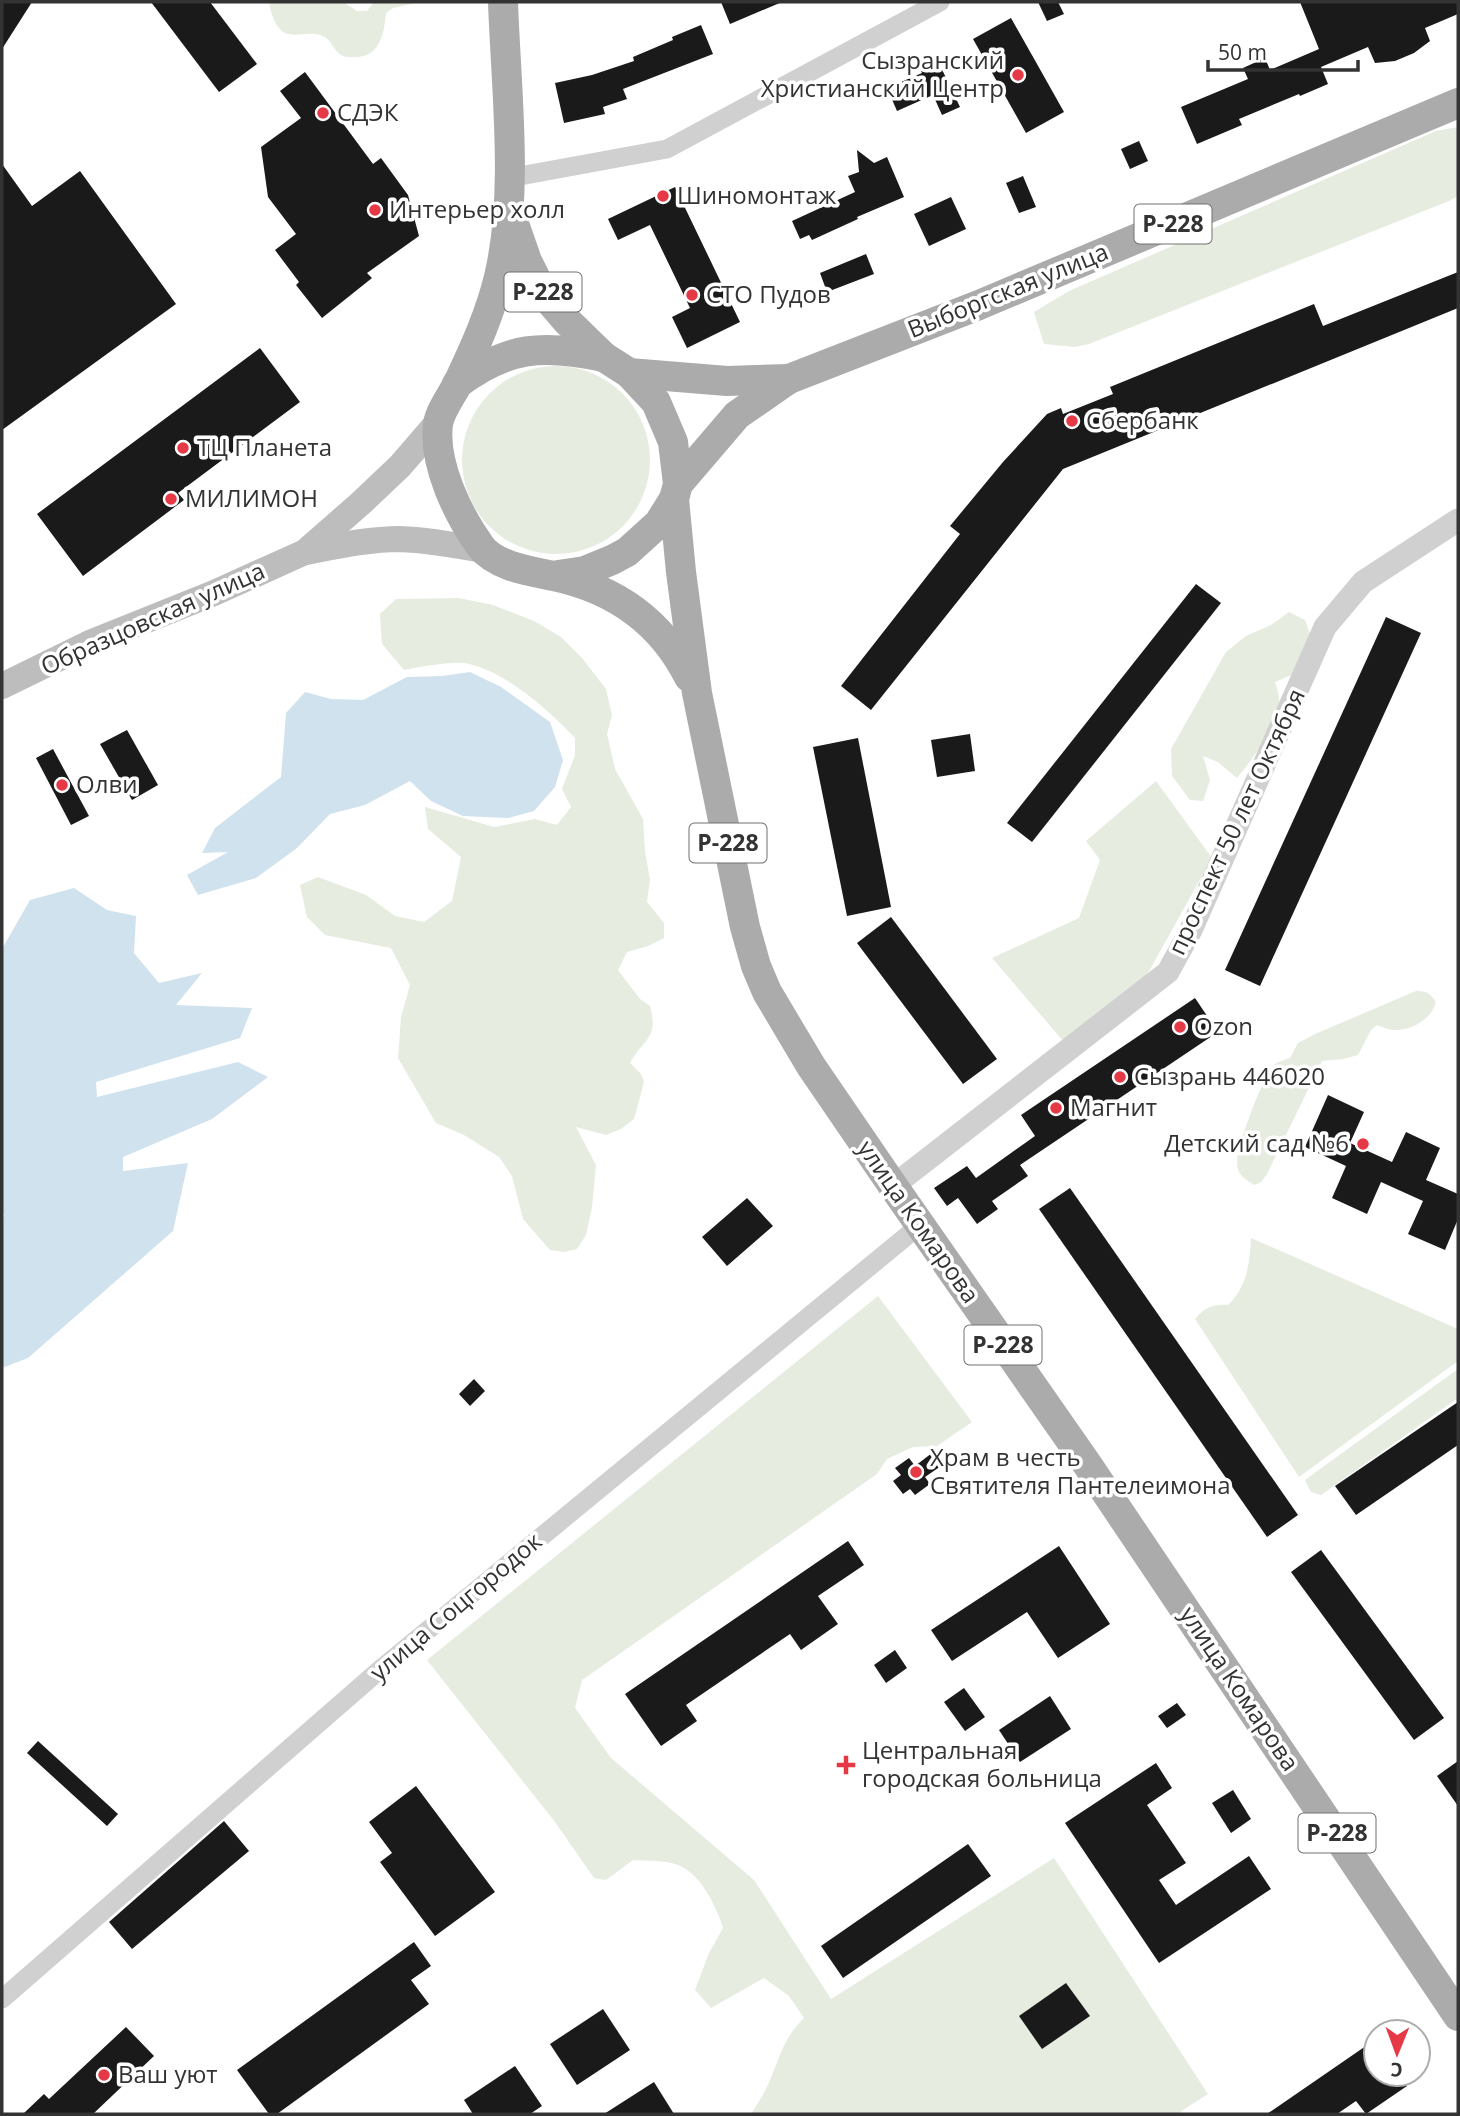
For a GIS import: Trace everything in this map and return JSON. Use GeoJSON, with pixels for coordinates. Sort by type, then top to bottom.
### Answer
{"type":"FeatureCollection","features":[{"type":"Feature","properties":{"kind":"main road","name":"Р-228"},"geometry":{"type":"LineString","coordinates":[[438,422],[487,320],[499,275],[509,208],[503,2]]}},
{"type":"Feature","properties":{"kind":"main road","name":"Выборгская улица"},"geometry":{"type":"LineString","coordinates":[[789,379],[979,305],[1458,103]]}},
{"type":"Feature","properties":{"kind":"main road","name":"Р-228"},"geometry":{"type":"LineString","coordinates":[[509,208],[527,261],[543,293],[604,358],[629,373],[656,402],[673,442],[681,572],[697,693]]}},
{"type":"Feature","properties":{"kind":"main road","name":"Р-228"},"geometry":{"type":"LineString","coordinates":[[457,384],[474,371],[504,357],[537,349],[568,350],[604,358]]}},
{"type":"Feature","properties":{"kind":"main road","name":"Р-228"},"geometry":{"type":"LineString","coordinates":[[629,373],[727,381],[789,379]]}},
{"type":"Feature","properties":{"kind":"main road","name":"Р-228"},"geometry":{"type":"LineString","coordinates":[[554,576],[585,571],[627,552],[659,523],[676,491],[737,415],[789,379]]}},
{"type":"Feature","properties":{"kind":"main road"},"geometry":{"type":"LineString","coordinates":[[438,422],[445,479],[460,512],[483,550]]}},
{"type":"Feature","properties":{"kind":"main road"},"geometry":{"type":"LineString","coordinates":[[305,552],[390,475],[438,422]]}},
{"type":"Feature","properties":{"kind":"main road"},"geometry":{"type":"LineString","coordinates":[[305,552],[354,542],[399,539],[483,550]]}},
{"type":"Feature","properties":{"kind":"main road","name":"Р-228"},"geometry":{"type":"LineString","coordinates":[[483,550],[506,564],[597,589],[638,612],[676,652],[697,693]]}},
{"type":"Feature","properties":{"kind":"main road","name":"Образцовская улица"},"geometry":{"type":"LineString","coordinates":[[2,686],[92,642],[214,593],[305,552]]}},
{"type":"Feature","properties":{"kind":"main road","name":"улица Комарова"},"geometry":{"type":"LineString","coordinates":[[697,693],[755,966],[781,1019],[892,1186],[1095,1476],[1458,2016]]}},
{"type":"Feature","properties":{"kind":"street"},"geometry":{"type":"LineString","coordinates":[[509,178],[667,149],[940,2]]}},
{"type":"Feature","properties":{"kind":"street","name":"проспект 50 лет Октября"},"geometry":{"type":"LineString","coordinates":[[892,1186],[1168,972],[1191,930],[1325,627],[1363,582],[1458,520]]}},
{"type":"Feature","properties":{"kind":"street","name":"улица Соцгородок"},"geometry":{"type":"LineString","coordinates":[[2,1999],[383,1667],[920,1225]]}},
{"type":"Feature","properties":{"kind":"shaded area"},"geometry":{"type":"Polygon","coordinates":[[[270,2],[343,2],[357,11],[367,11],[374,2],[420,2],[393,8],[386,13],[380,42],[371,52],[365,56],[345,57],[323,36],[283,32],[273,17],[270,2]]]}},
{"type":"Feature","properties":{"kind":"shaded area"},"geometry":{"type":"Polygon","coordinates":[[[1458,127],[1458,196],[1449,201],[1089,344],[1075,347],[1044,344],[1034,312],[1069,291],[1436,131],[1458,127]]]}},
{"type":"Feature","properties":{"kind":"shaded area"},"geometry":{"type":"Polygon","coordinates":[[[556,366],[592,373],[623,393],[643,424],[650,460],[643,496],[623,527],[592,547],[556,554],[520,547],[489,527],[469,496],[462,460],[469,424],[489,393],[520,373],[556,366]]]}},
{"type":"Feature","properties":{"kind":"shaded area"},"geometry":{"type":"Polygon","coordinates":[[[459,598],[493,605],[534,621],[561,637],[582,658],[606,689],[612,715],[607,734],[615,769],[643,819],[650,880],[647,902],[664,923],[664,938],[627,952],[618,970],[640,999],[650,1006],[653,1026],[649,1038],[630,1063],[641,1074],[644,1082],[634,1119],[621,1129],[606,1135],[576,1127],[596,1165],[592,1207],[586,1235],[577,1249],[564,1252],[550,1250],[523,1219],[512,1176],[499,1157],[464,1135],[436,1123],[398,1058],[401,1017],[410,985],[391,948],[325,935],[307,917],[300,885],[318,877],[366,895],[395,916],[424,922],[452,901],[461,857],[428,829],[425,807],[494,827],[535,819],[557,825],[571,807],[562,789],[575,755],[575,738],[553,716],[512,684],[483,668],[463,663],[447,663],[404,670],[382,644],[380,614],[396,599],[459,598]]]}},
{"type":"Feature","properties":{"kind":"shaded area"},"geometry":{"type":"Polygon","coordinates":[[[1289,612],[1305,620],[1313,642],[1298,672],[1275,682],[1279,704],[1269,733],[1237,778],[1218,762],[1203,756],[1210,780],[1203,801],[1190,800],[1172,776],[1171,749],[1226,652],[1246,636],[1271,625],[1289,612]]]}},
{"type":"Feature","properties":{"kind":"shaded area"},"geometry":{"type":"Polygon","coordinates":[[[1156,781],[1212,858],[1138,991],[1064,1042],[992,958],[1079,918],[1100,860],[1086,841],[1156,781]]]}},
{"type":"Feature","properties":{"kind":"shaded area"},"geometry":{"type":"Polygon","coordinates":[[[1416,991],[1428,993],[1436,1002],[1430,1014],[1420,1023],[1401,1030],[1377,1025],[1371,1030],[1358,1055],[1322,1061],[1267,1174],[1261,1182],[1254,1185],[1243,1177],[1237,1165],[1245,1129],[1257,1097],[1275,1064],[1290,1058],[1298,1043],[1315,1034],[1416,991]]]}},
{"type":"Feature","properties":{"kind":"shaded area"},"geometry":{"type":"Polygon","coordinates":[[[1251,1238],[1458,1329],[1458,1361],[1299,1477],[1195,1319],[1205,1309],[1228,1305],[1234,1298],[1246,1274],[1251,1238]]]}},
{"type":"Feature","properties":{"kind":"shaded area"},"geometry":{"type":"Polygon","coordinates":[[[878,1296],[972,1422],[937,1446],[913,1447],[887,1459],[877,1474],[582,1680],[575,1708],[611,1758],[754,1880],[831,1999],[1054,1858],[1208,2094],[1177,2114],[751,2114],[768,2085],[788,2038],[804,2018],[789,1996],[764,1978],[711,2008],[695,1990],[709,1953],[723,1928],[712,1901],[700,1883],[678,1865],[633,1860],[606,1880],[594,1878],[555,1822],[427,1660],[878,1296]]]}},
{"type":"Feature","properties":{"kind":"shaded area"},"geometry":{"type":"Polygon","coordinates":[[[1458,1369],[1458,1398],[1321,1495],[1311,1492],[1305,1480],[1458,1369]]]}},
{"type":"Feature","properties":{"kind":"water"},"geometry":{"type":"Polygon","coordinates":[[[470,672],[501,687],[550,722],[563,760],[555,787],[534,811],[508,818],[463,816],[431,801],[410,781],[365,805],[330,814],[297,848],[256,878],[198,895],[187,875],[228,852],[202,853],[215,828],[281,777],[286,713],[305,692],[331,699],[363,700],[407,677],[470,672]]]}},
{"type":"Feature","properties":{"kind":"water"},"geometry":{"type":"Polygon","coordinates":[[[74,888],[107,910],[136,916],[134,953],[159,983],[202,973],[176,1005],[252,1008],[240,1038],[96,1082],[97,1097],[238,1062],[268,1077],[212,1119],[123,1157],[123,1171],[188,1163],[173,1231],[28,1358],[2,1368],[2,949],[30,900],[74,888]]]}},
{"type":"Feature","properties":{"kind":"building"},"geometry":{"type":"Polygon","coordinates":[[[2,2],[32,2],[2,49],[2,2]]]}},
{"type":"Feature","properties":{"kind":"building"},"geometry":{"type":"Polygon","coordinates":[[[151,2],[210,2],[257,64],[219,92],[151,2]]]}},
{"type":"Feature","properties":{"kind":"building"},"geometry":{"type":"Polygon","coordinates":[[[721,2],[782,2],[730,24],[721,2]]]}},
{"type":"Feature","properties":{"kind":"building"},"geometry":{"type":"Polygon","coordinates":[[[1038,2],[1058,2],[1064,14],[1047,21],[1038,2]]]}},
{"type":"Feature","properties":{"kind":"building"},"geometry":{"type":"Polygon","coordinates":[[[1300,2],[1458,2],[1458,14],[1425,28],[1430,41],[1414,53],[1395,61],[1375,63],[1368,47],[1321,67],[1328,84],[1239,119],[1242,125],[1197,144],[1181,107],[1248,79],[1243,68],[1265,58],[1270,70],[1319,49],[1300,2]]]}},
{"type":"Feature","properties":{"kind":"building","name":"Сызранский Христианский Центр"},"geometry":{"type":"Polygon","coordinates":[[[1011,18],[1064,112],[1026,133],[973,39],[1011,18]]]}},
{"type":"Feature","properties":{"kind":"building"},"geometry":{"type":"Polygon","coordinates":[[[701,25],[713,54],[623,89],[627,99],[603,107],[605,114],[564,123],[555,83],[592,75],[634,61],[633,57],[701,25]]]}},
{"type":"Feature","properties":{"kind":"building"},"geometry":{"type":"Polygon","coordinates":[[[937,59],[960,107],[942,115],[933,95],[897,111],[887,88],[922,73],[919,67],[937,59]]]}},
{"type":"Feature","properties":{"kind":"building"},"geometry":{"type":"Polygon","coordinates":[[[305,72],[373,164],[381,158],[408,195],[419,236],[367,273],[372,278],[322,318],[296,285],[299,282],[275,250],[296,234],[268,197],[261,147],[301,118],[280,91],[305,72]]]}},
{"type":"Feature","properties":{"kind":"building"},"geometry":{"type":"Polygon","coordinates":[[[1139,141],[1148,161],[1130,169],[1121,149],[1139,141]]]}},
{"type":"Feature","properties":{"kind":"building"},"geometry":{"type":"Polygon","coordinates":[[[857,150],[874,163],[887,157],[904,197],[812,240],[809,235],[800,239],[792,221],[855,192],[848,176],[859,172],[857,150]]]}},
{"type":"Feature","properties":{"kind":"building"},"geometry":{"type":"Polygon","coordinates":[[[2,164],[32,206],[80,171],[176,304],[2,430],[2,164]]]}},
{"type":"Feature","properties":{"kind":"building"},"geometry":{"type":"Polygon","coordinates":[[[1023,176],[1036,207],[1019,213],[1006,183],[1023,176]]]}},
{"type":"Feature","properties":{"kind":"building"},"geometry":{"type":"Polygon","coordinates":[[[675,187],[740,322],[687,348],[672,317],[690,308],[650,225],[618,240],[608,219],[675,187]]]}},
{"type":"Feature","properties":{"kind":"building"},"geometry":{"type":"Polygon","coordinates":[[[951,197],[966,229],[929,246],[914,214],[951,197]]]}},
{"type":"Feature","properties":{"kind":"building"},"geometry":{"type":"Polygon","coordinates":[[[866,254],[874,274],[827,292],[820,273],[866,254]]]}},
{"type":"Feature","properties":{"kind":"building"},"geometry":{"type":"Polygon","coordinates":[[[1458,272],[1458,308],[1063,469],[871,710],[841,686],[960,534],[950,526],[1047,414],[1061,408],[1063,414],[1113,394],[1110,387],[1314,304],[1323,326],[1458,272]]]}},
{"type":"Feature","properties":{"kind":"building","name":"ТЦ Планета"},"geometry":{"type":"Polygon","coordinates":[[[260,348],[300,402],[178,493],[184,500],[83,576],[37,514],[260,348]]]}},
{"type":"Feature","properties":{"kind":"building"},"geometry":{"type":"Polygon","coordinates":[[[1196,584],[1221,603],[1032,842],[1007,823],[1196,584]]]}},
{"type":"Feature","properties":{"kind":"building"},"geometry":{"type":"Polygon","coordinates":[[[1386,617],[1421,633],[1260,986],[1225,970],[1386,617]]]}},
{"type":"Feature","properties":{"kind":"building"},"geometry":{"type":"Polygon","coordinates":[[[127,730],[158,785],[132,800],[100,744],[127,730]]]}},
{"type":"Feature","properties":{"kind":"building"},"geometry":{"type":"Polygon","coordinates":[[[970,734],[975,771],[937,777],[931,740],[970,734]]]}},
{"type":"Feature","properties":{"kind":"building"},"geometry":{"type":"Polygon","coordinates":[[[858,738],[891,907],[847,916],[813,747],[858,738]]]}},
{"type":"Feature","properties":{"kind":"building"},"geometry":{"type":"Polygon","coordinates":[[[53,749],[89,816],[71,825],[36,758],[53,749]]]}},
{"type":"Feature","properties":{"kind":"building"},"geometry":{"type":"Polygon","coordinates":[[[891,917],[997,1059],[963,1084],[857,943],[891,917]]]}},
{"type":"Feature","properties":{"kind":"building"},"geometry":{"type":"Polygon","coordinates":[[[1195,998],[1218,1032],[1020,1165],[1028,1176],[992,1201],[998,1209],[977,1224],[958,1198],[947,1206],[934,1188],[967,1166],[976,1178],[1035,1136],[1021,1115],[1195,998]]]}},
{"type":"Feature","properties":{"kind":"building"},"geometry":{"type":"Polygon","coordinates":[[[1328,1095],[1364,1112],[1350,1143],[1392,1162],[1406,1132],[1440,1148],[1426,1180],[1458,1194],[1458,1219],[1445,1250],[1408,1234],[1423,1201],[1381,1182],[1367,1214],[1332,1198],[1346,1166],[1305,1147],[1328,1095]]]}},
{"type":"Feature","properties":{"kind":"building"},"geometry":{"type":"Polygon","coordinates":[[[1070,1188],[1298,1515],[1267,1537],[1039,1209],[1070,1188]]]}},
{"type":"Feature","properties":{"kind":"building"},"geometry":{"type":"Polygon","coordinates":[[[747,1198],[773,1226],[727,1266],[702,1237],[747,1198]]]}},
{"type":"Feature","properties":{"kind":"building"},"geometry":{"type":"Polygon","coordinates":[[[474,1379],[485,1391],[470,1406],[459,1394],[474,1379]]]}},
{"type":"Feature","properties":{"kind":"building"},"geometry":{"type":"Polygon","coordinates":[[[1458,1402],[1458,1445],[1356,1515],[1335,1486],[1458,1402]]]}},
{"type":"Feature","properties":{"kind":"building","name":"Храм в честь Святителя Пантелеимона"},"geometry":{"type":"Polygon","coordinates":[[[932,1453],[941,1466],[925,1477],[930,1484],[915,1495],[910,1489],[903,1494],[893,1481],[901,1475],[895,1468],[909,1458],[915,1466],[932,1453]]]}},
{"type":"Feature","properties":{"kind":"building"},"geometry":{"type":"Polygon","coordinates":[[[848,1541],[864,1565],[818,1596],[838,1624],[801,1650],[790,1634],[686,1705],[697,1721],[661,1746],[625,1694],[848,1541]]]}},
{"type":"Feature","properties":{"kind":"building"},"geometry":{"type":"Polygon","coordinates":[[[1059,1546],[1110,1624],[1058,1658],[1027,1612],[952,1661],[931,1630],[1059,1546]]]}},
{"type":"Feature","properties":{"kind":"building"},"geometry":{"type":"Polygon","coordinates":[[[1321,1550],[1444,1718],[1414,1740],[1291,1572],[1321,1550]]]}},
{"type":"Feature","properties":{"kind":"building"},"geometry":{"type":"Polygon","coordinates":[[[895,1650],[907,1668],[886,1683],[874,1665],[895,1650]]]}},
{"type":"Feature","properties":{"kind":"building"},"geometry":{"type":"Polygon","coordinates":[[[964,1688],[985,1717],[965,1731],[944,1702],[964,1688]]]}},
{"type":"Feature","properties":{"kind":"building"},"geometry":{"type":"Polygon","coordinates":[[[1050,1696],[1071,1729],[1020,1762],[999,1730],[1050,1696]]]}},
{"type":"Feature","properties":{"kind":"building"},"geometry":{"type":"Polygon","coordinates":[[[1177,1703],[1186,1715],[1167,1728],[1158,1716],[1177,1703]]]}},
{"type":"Feature","properties":{"kind":"building"},"geometry":{"type":"Polygon","coordinates":[[[38,1741],[118,1814],[107,1826],[27,1753],[38,1741]]]}},
{"type":"Feature","properties":{"kind":"building"},"geometry":{"type":"Polygon","coordinates":[[[1458,1761],[1458,1806],[1437,1776],[1458,1761]]]}},
{"type":"Feature","properties":{"kind":"building"},"geometry":{"type":"Polygon","coordinates":[[[1156,1763],[1172,1788],[1147,1805],[1186,1863],[1159,1880],[1176,1905],[1249,1856],[1271,1889],[1159,1963],[1065,1823],[1156,1763]]]}},
{"type":"Feature","properties":{"kind":"building"},"geometry":{"type":"Polygon","coordinates":[[[416,1786],[495,1892],[435,1936],[380,1862],[392,1853],[369,1822],[416,1786]]]}},
{"type":"Feature","properties":{"kind":"building"},"geometry":{"type":"Polygon","coordinates":[[[1233,1790],[1251,1819],[1231,1833],[1212,1803],[1233,1790]]]}},
{"type":"Feature","properties":{"kind":"building"},"geometry":{"type":"Polygon","coordinates":[[[224,1821],[249,1851],[132,1949],[109,1922],[224,1821]]]}},
{"type":"Feature","properties":{"kind":"building"},"geometry":{"type":"Polygon","coordinates":[[[968,1844],[991,1876],[843,1978],[821,1946],[968,1844]]]}},
{"type":"Feature","properties":{"kind":"building"},"geometry":{"type":"Polygon","coordinates":[[[414,1942],[431,1966],[411,1980],[429,2004],[277,2114],[269,2114],[237,2070],[414,1942]]]}},
{"type":"Feature","properties":{"kind":"building"},"geometry":{"type":"Polygon","coordinates":[[[1066,1983],[1090,2016],[1042,2049],[1019,2016],[1066,1983]]]}},
{"type":"Feature","properties":{"kind":"building"},"geometry":{"type":"Polygon","coordinates":[[[603,2009],[630,2050],[577,2085],[550,2044],[603,2009]]]}},
{"type":"Feature","properties":{"kind":"building","name":"Ваш уют"},"geometry":{"type":"Polygon","coordinates":[[[126,2027],[154,2056],[93,2114],[23,2114],[44,2094],[49,2099],[126,2027]]]}},
{"type":"Feature","properties":{"kind":"building"},"geometry":{"type":"Polygon","coordinates":[[[1362,2049],[1362,2088],[1404,2088],[1366,2114],[1356,2101],[1337,2114],[1267,2114],[1362,2049]]]}},
{"type":"Feature","properties":{"kind":"building"},"geometry":{"type":"Polygon","coordinates":[[[515,2066],[542,2106],[530,2114],[473,2114],[464,2100],[515,2066]]]}},
{"type":"Feature","properties":{"kind":"building"},"geometry":{"type":"Polygon","coordinates":[[[654,2082],[674,2114],[604,2114],[654,2082]]]}},
{"type":"Feature","properties":{"kind":"place","name":"Сызранский Христианский Центр"},"geometry":{"type":"Point","coordinates":[1018,75]}},
{"type":"Feature","properties":{"kind":"place","name":"СДЭК"},"geometry":{"type":"Point","coordinates":[323,113]}},
{"type":"Feature","properties":{"kind":"place","name":"Шиномонтаж"},"geometry":{"type":"Point","coordinates":[663,196]}},
{"type":"Feature","properties":{"kind":"place","name":"Интерьер холл"},"geometry":{"type":"Point","coordinates":[375,210]}},
{"type":"Feature","properties":{"kind":"place","name":"СТО Пудов"},"geometry":{"type":"Point","coordinates":[692,295]}},
{"type":"Feature","properties":{"kind":"place","name":"Сбербанк"},"geometry":{"type":"Point","coordinates":[1072,421]}},
{"type":"Feature","properties":{"kind":"place","name":"ТЦ Планета"},"geometry":{"type":"Point","coordinates":[183,448]}},
{"type":"Feature","properties":{"kind":"place","name":"МИЛИМОН"},"geometry":{"type":"Point","coordinates":[171,499]}},
{"type":"Feature","properties":{"kind":"place","name":"Олви"},"geometry":{"type":"Point","coordinates":[62,785]}},
{"type":"Feature","properties":{"kind":"place","name":"Ozon"},"geometry":{"type":"Point","coordinates":[1180,1027]}},
{"type":"Feature","properties":{"kind":"place","name":"Сызрань 446020"},"geometry":{"type":"Point","coordinates":[1120,1077]}},
{"type":"Feature","properties":{"kind":"place","name":"Магнит"},"geometry":{"type":"Point","coordinates":[1056,1108]}},
{"type":"Feature","properties":{"kind":"place","name":"Детский сад №6"},"geometry":{"type":"Point","coordinates":[1363,1144]}},
{"type":"Feature","properties":{"kind":"place","name":"Храм в честь Святителя Пантелеимона"},"geometry":{"type":"Point","coordinates":[916,1472]}},
{"type":"Feature","properties":{"kind":"place","name":"Центральная городская больница"},"geometry":{"type":"Point","coordinates":[846,1765]}},
{"type":"Feature","properties":{"kind":"place","name":"Ваш уют"},"geometry":{"type":"Point","coordinates":[104,2075]}}]}
